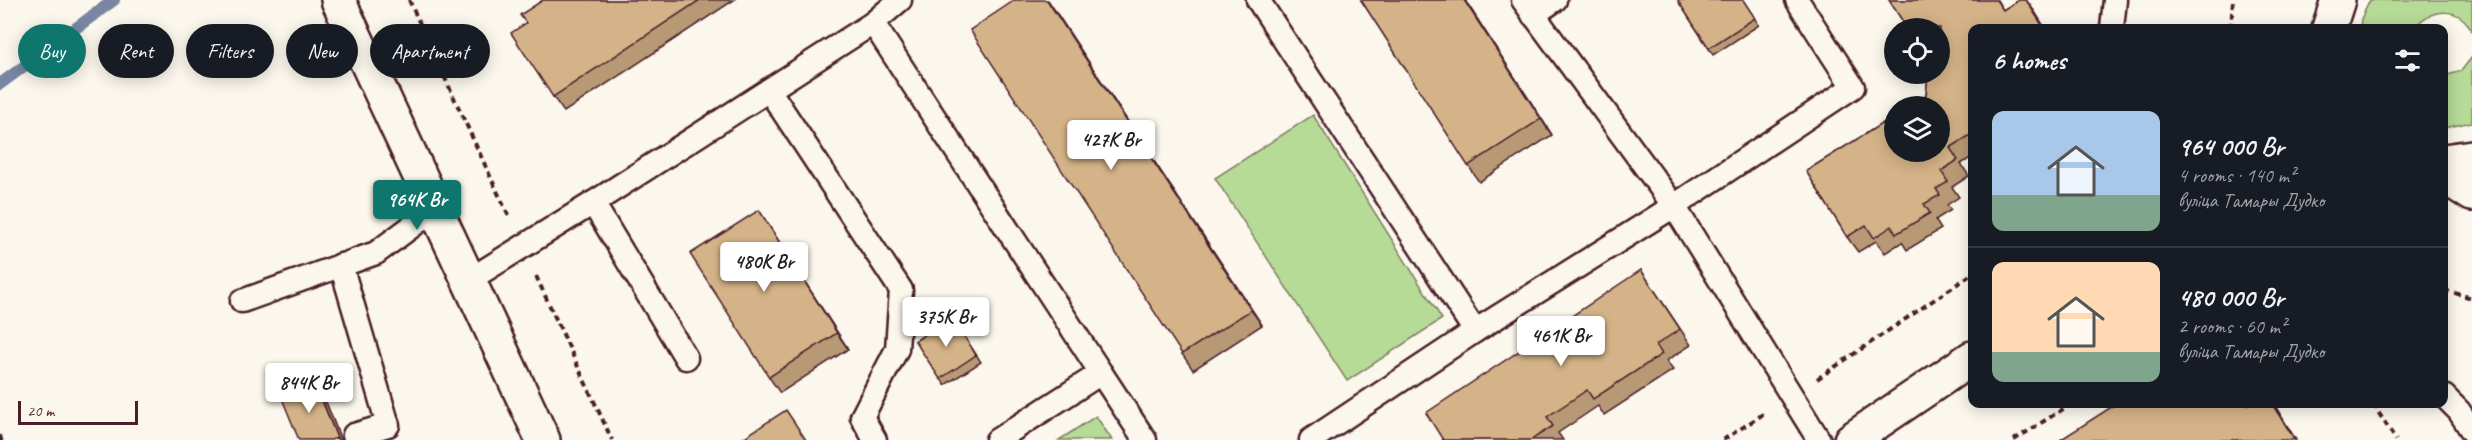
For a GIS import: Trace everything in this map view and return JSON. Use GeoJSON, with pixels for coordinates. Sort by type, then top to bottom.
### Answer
{"type":"FeatureCollection","features":[{"type":"Feature","properties":{"kind":"street"},"geometry":{"type":"LineString","coordinates":[[338,0],[543,440]]}},
{"type":"Feature","properties":{"kind":"street"},"geometry":{"type":"LineString","coordinates":[[2323,0],[2328,24]]}},
{"type":"Feature","properties":{"kind":"street"},"geometry":{"type":"LineString","coordinates":[[2330,24],[2338,0]]}},
{"type":"Feature","properties":{"kind":"street"},"geometry":{"type":"LineString","coordinates":[[2448,160],[2472,157]]}},
{"type":"Feature","properties":{"kind":"street"},"geometry":{"type":"LineString","coordinates":[[2448,179],[2472,194]]}},
{"type":"Feature","properties":{"kind":"street"},"geometry":{"type":"LineString","coordinates":[[1851,440],[1968,361]]}},
{"type":"Feature","properties":{"kind":"lane"},"geometry":{"type":"LineString","coordinates":[[469,280],[873,23],[900,0]]}},
{"type":"Feature","properties":{"kind":"lane"},"geometry":{"type":"LineString","coordinates":[[1258,0],[1475,331]]}},
{"type":"Feature","properties":{"kind":"lane"},"geometry":{"type":"LineString","coordinates":[[1555,0],[1528,7],[1674,206],[1819,440]]}},
{"type":"Feature","properties":{"kind":"lane"},"geometry":{"type":"LineString","coordinates":[[1311,440],[1475,331],[1674,206],[1853,87],[1797,0]]}},
{"type":"Feature","properties":{"kind":"lane"},"geometry":{"type":"LineString","coordinates":[[2112,24],[2115,0]]}},
{"type":"Feature","properties":{"kind":"lane"},"geometry":{"type":"LineString","coordinates":[[873,23],[1145,440]]}},
{"type":"Feature","properties":{"kind":"lane"},"geometry":{"type":"LineString","coordinates":[[769,90],[901,290],[897,349],[862,417],[875,440]]}},
{"type":"Feature","properties":{"kind":"lane"},"geometry":{"type":"LineString","coordinates":[[593,203],[686,358]]}},
{"type":"Feature","properties":{"kind":"lane"},"geometry":{"type":"LineString","coordinates":[[242,301],[376,253],[435,208]]}},
{"type":"Feature","properties":{"kind":"lane"},"geometry":{"type":"LineString","coordinates":[[342,265],[388,425],[354,435]]}},
{"type":"Feature","properties":{"kind":"lane"},"geometry":{"type":"LineString","coordinates":[[998,440],[1101,373]]}},
{"type":"Feature","properties":{"kind":"lane"},"geometry":{"type":"LineString","coordinates":[[2448,400],[2459,411],[2472,431]]}},
{"type":"Feature","properties":{"kind":"path"},"geometry":{"type":"LineString","coordinates":[[2231,24],[2233,0]]}},
{"type":"Feature","properties":{"kind":"path"},"geometry":{"type":"LineString","coordinates":[[1723,440],[1968,277]]}},
{"type":"Feature","properties":{"kind":"path"},"geometry":{"type":"LineString","coordinates":[[2448,291],[2472,298]]}},
{"type":"Feature","properties":{"kind":"path"},"geometry":{"type":"LineString","coordinates":[[2013,440],[2065,408]]}},
{"type":"Feature","properties":{"kind":"path"},"geometry":{"type":"LineString","coordinates":[[2376,408],[2396,440]]}},
{"type":"Feature","properties":{"kind":"green space"},"geometry":{"type":"Polygon","coordinates":[[[2370,0],[2472,0],[2472,32],[2460,17],[2445,12],[2429,16],[2418,24],[2360,24],[2370,0]]]}},
{"type":"Feature","properties":{"kind":"green space"},"geometry":{"type":"Polygon","coordinates":[[[2472,57],[2472,122],[2448,127],[2448,75],[2461,71],[2472,57]]]}},
{"type":"Feature","properties":{"kind":"green space"},"geometry":{"type":"Polygon","coordinates":[[[1313,115],[1442,319],[1347,381],[1215,178],[1313,115]]]}},
{"type":"Feature","properties":{"kind":"green space"},"geometry":{"type":"Polygon","coordinates":[[[1096,416],[1112,440],[1059,440],[1096,416]]]}},
{"type":"Feature","properties":{"kind":"building"},"geometry":{"type":"Polygon","coordinates":[[[543,0],[700,0],[553,97],[511,33],[526,23],[520,15],[543,0]]]}},
{"type":"Feature","properties":{"kind":"building"},"geometry":{"type":"Polygon","coordinates":[[[1015,0],[1047,0],[1251,310],[1182,354],[970,30],[1015,0]]]}},
{"type":"Feature","properties":{"kind":"building"},"geometry":{"type":"Polygon","coordinates":[[[1361,0],[1464,0],[1541,119],[1468,166],[1361,0]]]}},
{"type":"Feature","properties":{"kind":"building"},"geometry":{"type":"Polygon","coordinates":[[[1743,0],[1755,18],[1709,48],[1678,1],[1743,0]]]}},
{"type":"Feature","properties":{"kind":"building"},"geometry":{"type":"Polygon","coordinates":[[[1889,0],[1996,0],[2003,10],[2019,0],[2026,0],[2041,24],[1968,24],[1968,137],[1950,148],[1950,96],[1926,96],[1927,84],[1950,84],[1950,18],[1901,18],[1889,0]]]}},
{"type":"Feature","properties":{"kind":"building"},"geometry":{"type":"Polygon","coordinates":[[[1884,122],[1884,162],[1950,162],[1950,148],[1958,160],[1941,171],[1948,182],[1936,189],[1940,195],[1924,204],[1930,213],[1896,234],[1892,226],[1874,238],[1866,225],[1847,237],[1806,171],[1884,122]]]}},
{"type":"Feature","properties":{"kind":"building"},"geometry":{"type":"Polygon","coordinates":[[[759,210],[837,333],[769,377],[690,254],[759,210]]]}},
{"type":"Feature","properties":{"kind":"building"},"geometry":{"type":"Polygon","coordinates":[[[1641,270],[1680,329],[1656,345],[1662,354],[1593,399],[1587,390],[1547,417],[1553,426],[1531,440],[1443,440],[1426,413],[1641,270]]]}},
{"type":"Feature","properties":{"kind":"building"},"geometry":{"type":"Polygon","coordinates":[[[952,317],[976,355],[940,379],[915,341],[952,317]]]}},
{"type":"Feature","properties":{"kind":"building"},"geometry":{"type":"Polygon","coordinates":[[[315,383],[337,438],[299,440],[281,396],[315,383]]]}},
{"type":"Feature","properties":{"kind":"building"},"geometry":{"type":"Polygon","coordinates":[[[2110,408],[2275,408],[2295,440],[2060,440],[2110,408]]]}},
{"type":"Feature","properties":{"kind":"building"},"geometry":{"type":"Polygon","coordinates":[[[786,410],[806,440],[740,440],[786,410]]]}},
{"type":"Feature","properties":{"kind":"waterway"},"geometry":{"type":"LineString","coordinates":[[0,84],[114,0]]}}]}
